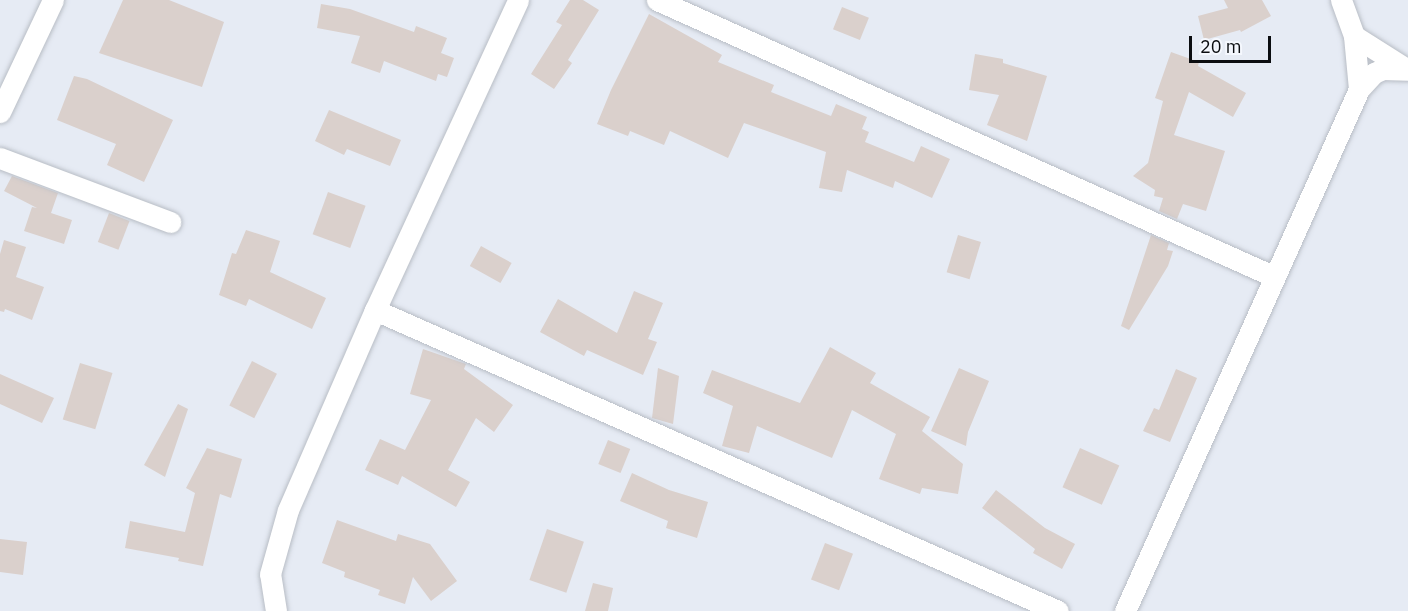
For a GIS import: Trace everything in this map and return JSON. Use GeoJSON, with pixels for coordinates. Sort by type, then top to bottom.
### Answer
{"type":"FeatureCollection","features":[{"type":"Feature","properties":{"kind":"street"},"geometry":{"type":"LineString","coordinates":[[0,112],[53,0]]}},
{"type":"Feature","properties":{"kind":"street"},"geometry":{"type":"LineString","coordinates":[[276,611],[270,574],[288,510],[375,310],[518,0]]}},
{"type":"Feature","properties":{"kind":"street"},"geometry":{"type":"LineString","coordinates":[[657,0],[1275,278]]}},
{"type":"Feature","properties":{"kind":"street"},"geometry":{"type":"LineString","coordinates":[[1341,0],[1354,36],[1359,89]]}},
{"type":"Feature","properties":{"kind":"street"},"geometry":{"type":"LineString","coordinates":[[1354,36],[1406,68]]}},
{"type":"Feature","properties":{"kind":"street"},"geometry":{"type":"LineString","coordinates":[[1125,611],[1359,89],[1374,73],[1383,69],[1406,68]]}},
{"type":"Feature","properties":{"kind":"street"},"geometry":{"type":"LineString","coordinates":[[0,158],[170,222]]}},
{"type":"Feature","properties":{"kind":"street"},"geometry":{"type":"LineString","coordinates":[[375,310],[1058,611]]}},
{"type":"Feature","properties":{"kind":"building"},"geometry":{"type":"Polygon","coordinates":[[[123,0],[169,0],[224,22],[202,87],[99,53],[123,0]]]}},
{"type":"Feature","properties":{"kind":"building"},"geometry":{"type":"Polygon","coordinates":[[[570,0],[583,0],[599,10],[568,60],[572,63],[554,89],[531,74],[562,25],[556,22],[570,0]]]}},
{"type":"Feature","properties":{"kind":"building"},"geometry":{"type":"Polygon","coordinates":[[[1224,0],[1262,0],[1271,16],[1241,32],[1240,30],[1204,40],[1198,16],[1228,8],[1224,0]]]}},
{"type":"Feature","properties":{"kind":"building"},"geometry":{"type":"Polygon","coordinates":[[[321,4],[350,9],[414,32],[416,26],[447,38],[441,53],[454,58],[447,77],[438,74],[436,81],[384,61],[380,73],[351,63],[360,36],[317,28],[321,4]]]}},
{"type":"Feature","properties":{"kind":"building"},"geometry":{"type":"Polygon","coordinates":[[[842,7],[869,18],[860,40],[833,29],[842,7]]]}},
{"type":"Feature","properties":{"kind":"building"},"geometry":{"type":"Polygon","coordinates":[[[649,14],[722,55],[718,62],[774,85],[771,92],[831,116],[836,104],[867,117],[862,129],[869,132],[865,142],[914,162],[921,146],[950,159],[932,198],[895,181],[893,188],[847,170],[842,192],[819,188],[826,152],[744,123],[728,158],[670,131],[664,145],[630,131],[628,136],[597,124],[611,90],[649,14]]]}},
{"type":"Feature","properties":{"kind":"building"},"geometry":{"type":"Polygon","coordinates":[[[1171,52],[1199,62],[1198,66],[1246,93],[1233,117],[1189,92],[1174,135],[1225,151],[1206,211],[1183,204],[1177,219],[1159,211],[1163,198],[1154,196],[1155,190],[1133,176],[1148,163],[1163,101],[1155,98],[1171,52]]]}},
{"type":"Feature","properties":{"kind":"building"},"geometry":{"type":"Polygon","coordinates":[[[975,54],[1003,59],[1003,63],[1047,76],[1027,141],[987,125],[999,95],[969,90],[975,54]]]}},
{"type":"Feature","properties":{"kind":"building"},"geometry":{"type":"Polygon","coordinates":[[[74,76],[87,79],[173,120],[144,182],[107,165],[116,144],[57,120],[74,76]]]}},
{"type":"Feature","properties":{"kind":"building"},"geometry":{"type":"Polygon","coordinates":[[[329,110],[401,140],[390,166],[347,149],[344,155],[315,141],[329,110]]]}},
{"type":"Feature","properties":{"kind":"building"},"geometry":{"type":"Polygon","coordinates":[[[12,176],[58,193],[51,213],[72,220],[64,244],[24,231],[32,207],[37,208],[4,191],[12,176]]]}},
{"type":"Feature","properties":{"kind":"building"},"geometry":{"type":"Polygon","coordinates":[[[328,192],[366,206],[350,248],[313,234],[328,192]]]}},
{"type":"Feature","properties":{"kind":"building"},"geometry":{"type":"Polygon","coordinates":[[[109,213],[130,221],[118,250],[98,242],[109,213]]]}},
{"type":"Feature","properties":{"kind":"building"},"geometry":{"type":"Polygon","coordinates":[[[246,230],[280,241],[270,272],[326,298],[312,329],[249,299],[246,306],[219,295],[232,253],[236,254],[246,230]]]}},
{"type":"Feature","properties":{"kind":"building"},"geometry":{"type":"Polygon","coordinates":[[[958,235],[981,242],[970,279],[947,272],[958,235]]]}},
{"type":"Feature","properties":{"kind":"building"},"geometry":{"type":"Polygon","coordinates":[[[1151,235],[1169,243],[1167,250],[1173,251],[1168,266],[1129,330],[1121,326],[1151,235]]]}},
{"type":"Feature","properties":{"kind":"building"},"geometry":{"type":"Polygon","coordinates":[[[4,240],[26,247],[16,277],[44,287],[32,320],[5,309],[4,312],[0,311],[0,254],[4,240]]]}},
{"type":"Feature","properties":{"kind":"building"},"geometry":{"type":"Polygon","coordinates":[[[481,246],[512,263],[500,283],[470,266],[481,246]]]}},
{"type":"Feature","properties":{"kind":"building"},"geometry":{"type":"Polygon","coordinates":[[[634,291],[663,303],[648,339],[657,342],[643,375],[587,350],[584,356],[540,332],[558,299],[617,333],[634,291]]]}},
{"type":"Feature","properties":{"kind":"building"},"geometry":{"type":"Polygon","coordinates":[[[830,347],[876,373],[870,383],[930,417],[922,431],[963,464],[958,494],[922,488],[920,494],[879,479],[896,434],[852,410],[832,458],[757,426],[749,453],[722,446],[733,406],[703,393],[712,370],[800,403],[830,347]]]}},
{"type":"Feature","properties":{"kind":"building"},"geometry":{"type":"Polygon","coordinates":[[[423,349],[466,364],[464,369],[513,405],[494,432],[476,418],[448,470],[470,482],[456,507],[402,476],[398,485],[365,470],[380,439],[405,450],[431,400],[410,394],[423,349]]]}},
{"type":"Feature","properties":{"kind":"building"},"geometry":{"type":"Polygon","coordinates":[[[252,361],[277,374],[254,418],[229,406],[252,361]]]}},
{"type":"Feature","properties":{"kind":"building"},"geometry":{"type":"Polygon","coordinates":[[[80,363],[113,373],[95,429],[63,419],[80,363]]]}},
{"type":"Feature","properties":{"kind":"building"},"geometry":{"type":"Polygon","coordinates":[[[658,368],[679,376],[673,424],[652,418],[658,368]]]}},
{"type":"Feature","properties":{"kind":"building"},"geometry":{"type":"Polygon","coordinates":[[[959,368],[989,381],[968,432],[966,446],[931,431],[959,368]]]}},
{"type":"Feature","properties":{"kind":"building"},"geometry":{"type":"Polygon","coordinates":[[[1176,369],[1197,378],[1170,442],[1143,431],[1154,408],[1159,410],[1176,369]]]}},
{"type":"Feature","properties":{"kind":"building"},"geometry":{"type":"Polygon","coordinates":[[[0,374],[54,398],[42,423],[0,404],[0,374]]]}},
{"type":"Feature","properties":{"kind":"building"},"geometry":{"type":"Polygon","coordinates":[[[178,404],[188,409],[165,477],[144,465],[178,404]]]}},
{"type":"Feature","properties":{"kind":"building"},"geometry":{"type":"Polygon","coordinates":[[[608,440],[630,449],[621,473],[598,464],[608,440]]]}},
{"type":"Feature","properties":{"kind":"building"},"geometry":{"type":"Polygon","coordinates":[[[207,448],[242,459],[231,498],[220,494],[203,566],[178,561],[179,558],[125,548],[130,521],[185,532],[195,493],[186,488],[207,448]]]}},
{"type":"Feature","properties":{"kind":"building"},"geometry":{"type":"Polygon","coordinates":[[[1080,448],[1119,465],[1102,505],[1063,487],[1080,448]]]}},
{"type":"Feature","properties":{"kind":"building"},"geometry":{"type":"Polygon","coordinates":[[[632,473],[669,490],[708,502],[697,538],[666,528],[668,521],[620,501],[632,473]]]}},
{"type":"Feature","properties":{"kind":"building"},"geometry":{"type":"Polygon","coordinates":[[[996,490],[1045,528],[1075,544],[1062,569],[1033,553],[1035,549],[982,508],[996,490]]]}},
{"type":"Feature","properties":{"kind":"building"},"geometry":{"type":"Polygon","coordinates":[[[337,520],[396,541],[398,534],[430,544],[457,581],[431,601],[413,577],[405,604],[378,595],[380,590],[344,577],[345,572],[322,563],[337,520]]]}},
{"type":"Feature","properties":{"kind":"building"},"geometry":{"type":"Polygon","coordinates":[[[547,529],[584,542],[566,593],[529,580],[547,529]]]}},
{"type":"Feature","properties":{"kind":"building"},"geometry":{"type":"Polygon","coordinates":[[[0,539],[27,542],[23,575],[0,572],[0,539]]]}},
{"type":"Feature","properties":{"kind":"building"},"geometry":{"type":"Polygon","coordinates":[[[825,543],[853,554],[839,590],[811,579],[825,543]]]}},
{"type":"Feature","properties":{"kind":"building"},"geometry":{"type":"Polygon","coordinates":[[[593,583],[613,588],[608,611],[585,611],[593,583]]]}}]}
